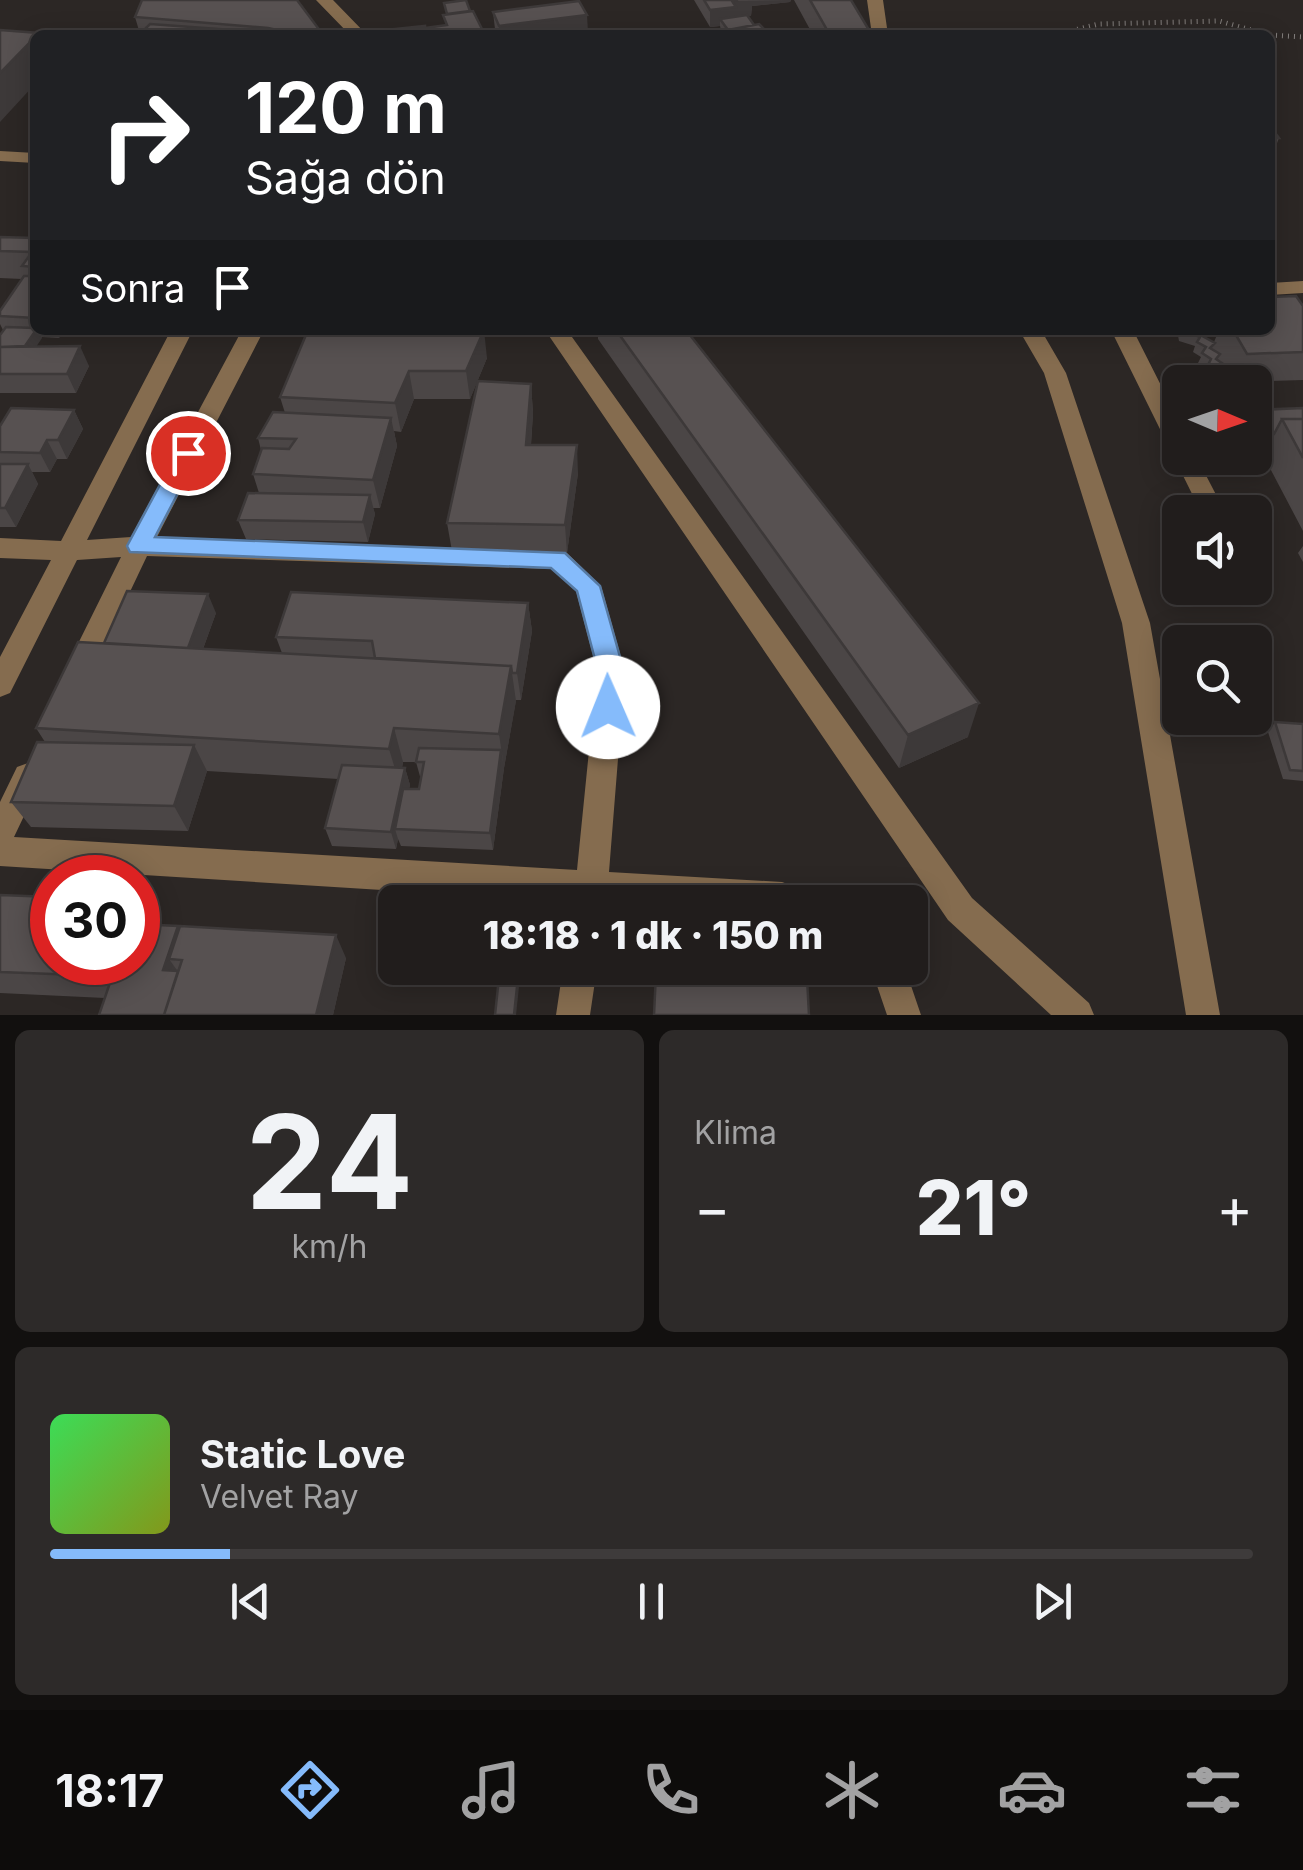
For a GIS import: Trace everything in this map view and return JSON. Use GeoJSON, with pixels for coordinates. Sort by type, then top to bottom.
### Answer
{"type":"FeatureCollection","features":[{"type":"Feature","properties":{"kind":"street"},"geometry":{"type":"LineString","coordinates":[[324,0],[354,30]]}},
{"type":"Feature","properties":{"kind":"street"},"geometry":{"type":"LineString","coordinates":[[875,0],[879,30]]}},
{"type":"Feature","properties":{"kind":"street"},"geometry":{"type":"LineString","coordinates":[[0,156],[30,158]]}},
{"type":"Feature","properties":{"kind":"street"},"geometry":{"type":"LineString","coordinates":[[1275,288],[1303,287]]}},
{"type":"Feature","properties":{"kind":"street"},"geometry":{"type":"LineString","coordinates":[[0,684],[179,335]]}},
{"type":"Feature","properties":{"kind":"street"},"geometry":{"type":"LineString","coordinates":[[65,698],[139,546],[250,335]]}},
{"type":"Feature","properties":{"kind":"street"},"geometry":{"type":"LineString","coordinates":[[559,335],[960,909],[1077,1015]]}},
{"type":"Feature","properties":{"kind":"street"},"geometry":{"type":"LineString","coordinates":[[1033,335],[1056,373],[1136,624],[1203,1015]]}},
{"type":"Feature","properties":{"kind":"street"},"geometry":{"type":"LineString","coordinates":[[1124,335],[1162,410]]}},
{"type":"Feature","properties":{"kind":"street"},"geometry":{"type":"LineString","coordinates":[[0,548],[69,551],[139,546],[557,559],[588,586],[611,671],[592,885]]}},
{"type":"Feature","properties":{"kind":"street"},"geometry":{"type":"LineString","coordinates":[[0,834],[41,750]]}},
{"type":"Feature","properties":{"kind":"street"},"geometry":{"type":"LineString","coordinates":[[0,851],[467,885]]}},
{"type":"Feature","properties":{"kind":"street"},"geometry":{"type":"LineString","coordinates":[[573,1015],[577,985]]}},
{"type":"Feature","properties":{"kind":"street"},"geometry":{"type":"LineString","coordinates":[[894,985],[904,1015]]}},
{"type":"Feature","properties":{"kind":"path"},"geometry":{"type":"LineString","coordinates":[[1074,30],[1099,24],[1219,21],[1252,30]]}},
{"type":"Feature","properties":{"kind":"path"},"geometry":{"type":"LineString","coordinates":[[1275,35],[1303,37]]}},
{"type":"Feature","properties":{"kind":"building"},"geometry":{"type":"Polygon","coordinates":[[[142,0],[297,0],[320,30],[277,30],[135,17],[142,0]]]}},
{"type":"Feature","properties":{"kind":"building"},"geometry":{"type":"Polygon","coordinates":[[[466,0],[470,11],[447,14],[444,3],[466,0]]]}},
{"type":"Feature","properties":{"kind":"building"},"geometry":{"type":"Polygon","coordinates":[[[704,0],[738,0],[732,1],[736,7],[710,10],[704,0]]]}},
{"type":"Feature","properties":{"kind":"building"},"geometry":{"type":"Polygon","coordinates":[[[810,0],[851,0],[869,30],[827,30],[810,0]]]}},
{"type":"Feature","properties":{"kind":"building"},"geometry":{"type":"Polygon","coordinates":[[[579,1],[587,15],[499,26],[493,12],[579,1]]]}},
{"type":"Feature","properties":{"kind":"building"},"geometry":{"type":"Polygon","coordinates":[[[473,11],[482,30],[410,30],[447,25],[443,15],[473,11]]]}},
{"type":"Feature","properties":{"kind":"building"},"geometry":{"type":"Polygon","coordinates":[[[747,15],[754,25],[728,30],[720,19],[747,15]]]}},
{"type":"Feature","properties":{"kind":"building"},"geometry":{"type":"Polygon","coordinates":[[[150,24],[233,30],[144,30],[150,24]]]}},
{"type":"Feature","properties":{"kind":"building"},"geometry":{"type":"Polygon","coordinates":[[[759,24],[765,30],[728,30],[759,24]]]}},
{"type":"Feature","properties":{"kind":"building"},"geometry":{"type":"Polygon","coordinates":[[[0,30],[30,32],[30,42],[0,73],[0,30]]]}},
{"type":"Feature","properties":{"kind":"building"},"geometry":{"type":"Polygon","coordinates":[[[0,237],[30,238],[30,252],[0,251],[0,237]]]}},
{"type":"Feature","properties":{"kind":"building"},"geometry":{"type":"Polygon","coordinates":[[[24,276],[30,276],[30,318],[0,316],[24,276]]]}},
{"type":"Feature","properties":{"kind":"building"},"geometry":{"type":"Polygon","coordinates":[[[1296,296],[1303,306],[1303,352],[1247,354],[1236,335],[1275,335],[1275,297],[1296,296]]]}},
{"type":"Feature","properties":{"kind":"building"},"geometry":{"type":"Polygon","coordinates":[[[6,327],[30,328],[33,335],[25,346],[0,347],[0,335],[6,327]]]}},
{"type":"Feature","properties":{"kind":"building"},"geometry":{"type":"Polygon","coordinates":[[[306,335],[482,335],[466,371],[409,371],[395,403],[280,397],[306,335]]]}},
{"type":"Feature","properties":{"kind":"building"},"geometry":{"type":"Polygon","coordinates":[[[620,335],[690,335],[979,703],[908,735],[620,335]]]}},
{"type":"Feature","properties":{"kind":"building"},"geometry":{"type":"Polygon","coordinates":[[[1195,335],[1206,335],[1215,343],[1210,348],[1220,354],[1216,359],[1225,365],[1208,365],[1211,359],[1202,353],[1206,347],[1197,342],[1200,337],[1195,335]]]}},
{"type":"Feature","properties":{"kind":"building"},"geometry":{"type":"Polygon","coordinates":[[[80,346],[67,374],[0,374],[0,347],[80,346]]]}},
{"type":"Feature","properties":{"kind":"building"},"geometry":{"type":"Polygon","coordinates":[[[478,381],[531,384],[526,445],[577,445],[565,525],[447,523],[478,381]]]}},
{"type":"Feature","properties":{"kind":"building"},"geometry":{"type":"Polygon","coordinates":[[[11,408],[74,410],[58,440],[47,440],[40,453],[0,452],[0,426],[11,408]]]}},
{"type":"Feature","properties":{"kind":"building"},"geometry":{"type":"Polygon","coordinates":[[[1303,408],[1303,419],[1282,419],[1272,434],[1272,409],[1303,408]]]}},
{"type":"Feature","properties":{"kind":"building"},"geometry":{"type":"Polygon","coordinates":[[[273,412],[391,418],[373,480],[253,474],[262,448],[289,449],[296,439],[258,438],[273,412]]]}},
{"type":"Feature","properties":{"kind":"building"},"geometry":{"type":"Polygon","coordinates":[[[1282,419],[1303,419],[1303,458],[1282,419]]]}},
{"type":"Feature","properties":{"kind":"building"},"geometry":{"type":"Polygon","coordinates":[[[0,464],[28,464],[5,508],[0,508],[0,464]]]}},
{"type":"Feature","properties":{"kind":"building"},"geometry":{"type":"Polygon","coordinates":[[[248,493],[370,495],[363,522],[238,520],[248,493]]]}},
{"type":"Feature","properties":{"kind":"building"},"geometry":{"type":"Polygon","coordinates":[[[127,591],[208,594],[188,648],[104,643],[127,591]]]}},
{"type":"Feature","properties":{"kind":"building"},"geometry":{"type":"Polygon","coordinates":[[[291,592],[528,603],[517,673],[512,673],[511,666],[375,658],[372,641],[276,637],[291,592]]]}},
{"type":"Feature","properties":{"kind":"building"},"geometry":{"type":"Polygon","coordinates":[[[78,642],[511,666],[499,734],[394,728],[389,749],[36,728],[78,642]]]}},
{"type":"Feature","properties":{"kind":"building"},"geometry":{"type":"Polygon","coordinates":[[[1275,722],[1303,724],[1303,771],[1290,770],[1275,722]]]}},
{"type":"Feature","properties":{"kind":"building"},"geometry":{"type":"Polygon","coordinates":[[[37,742],[194,745],[174,806],[11,802],[37,742]]]}},
{"type":"Feature","properties":{"kind":"building"},"geometry":{"type":"Polygon","coordinates":[[[419,748],[501,750],[490,833],[395,829],[403,789],[419,789],[424,762],[416,762],[419,748]]]}},
{"type":"Feature","properties":{"kind":"building"},"geometry":{"type":"Polygon","coordinates":[[[342,765],[405,768],[391,832],[325,828],[342,765]]]}},
{"type":"Feature","properties":{"kind":"building"},"geometry":{"type":"Polygon","coordinates":[[[0,895],[30,896],[30,973],[0,972],[0,895]]]}},
{"type":"Feature","properties":{"kind":"building"},"geometry":{"type":"Polygon","coordinates":[[[160,925],[178,926],[163,970],[178,971],[164,1015],[99,1015],[109,985],[160,985],[160,925]]]}},
{"type":"Feature","properties":{"kind":"building"},"geometry":{"type":"Polygon","coordinates":[[[180,926],[336,935],[316,1015],[164,1015],[182,960],[169,959],[180,926]]]}},
{"type":"Feature","properties":{"kind":"building"},"geometry":{"type":"Polygon","coordinates":[[[498,985],[517,985],[514,1015],[495,1015],[498,985]]]}},
{"type":"Feature","properties":{"kind":"building"},"geometry":{"type":"Polygon","coordinates":[[[655,985],[807,985],[809,1015],[654,1015],[655,985]]]}},
{"type":"Feature","properties":{"kind":"route"},"geometry":{"type":"LineString","coordinates":[[188,453],[139,546],[557,559],[588,586],[611,671],[608,707]]}}]}
